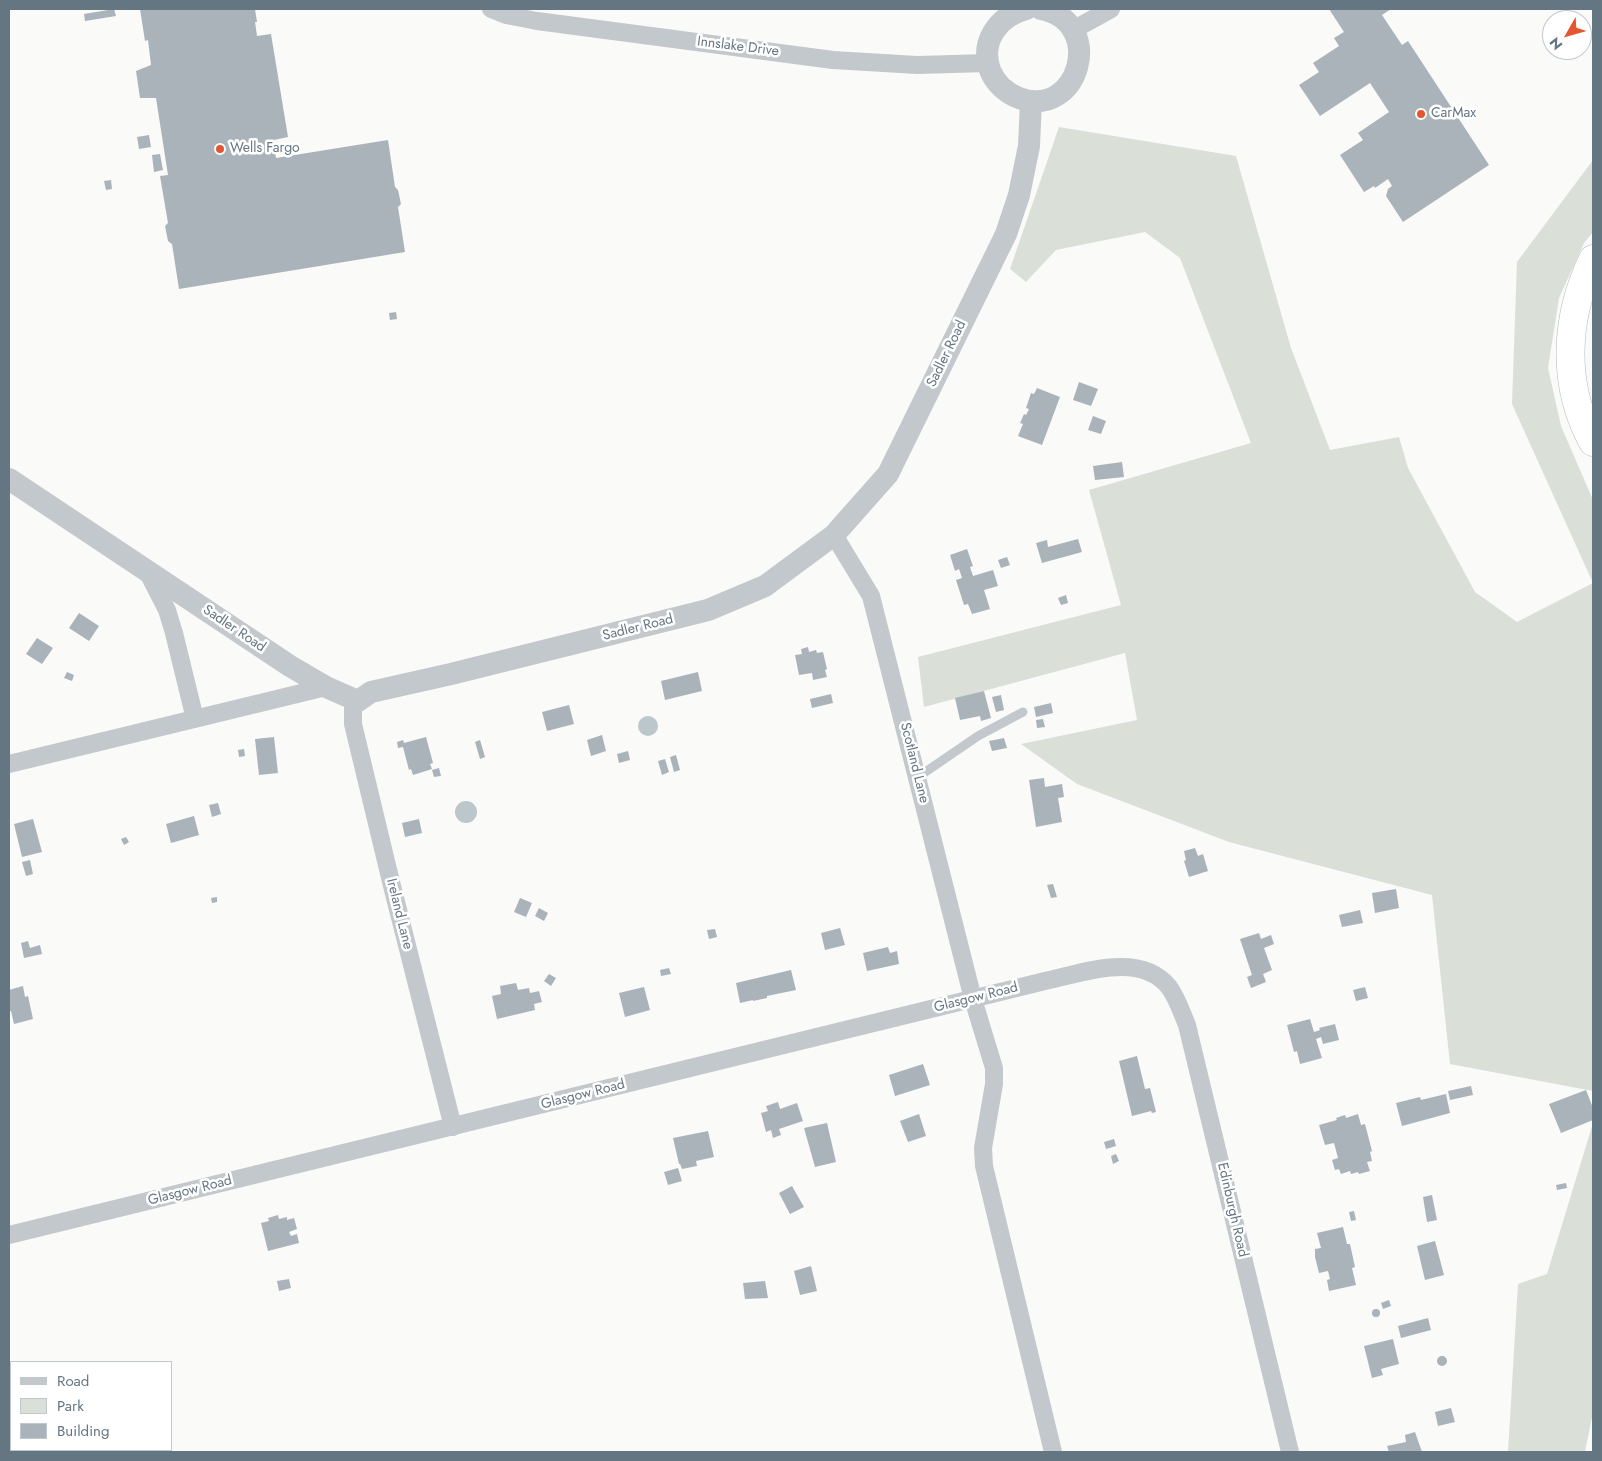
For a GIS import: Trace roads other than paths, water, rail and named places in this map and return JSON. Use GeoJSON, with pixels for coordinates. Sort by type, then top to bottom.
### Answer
{"type":"FeatureCollection","features":[{"type":"Feature","properties":{"kind":"highway"},"geometry":{"type":"LineString","coordinates":[[1593,259],[1576,300],[1570,339],[1570,364],[1573,386],[1579,409],[1593,442]]}},
{"type":"Feature","properties":{"kind":"street","name":"Innslake Drive"},"geometry":{"type":"LineString","coordinates":[[491,9],[537,21],[833,60],[917,65],[988,63]]}},
{"type":"Feature","properties":{"kind":"street"},"geometry":{"type":"LineString","coordinates":[[1025,9],[1008,16],[995,29],[988,46],[988,63],[991,72],[1000,86],[1014,97],[1031,101],[1049,98],[1064,90],[1076,75],[1079,66],[1080,48],[1073,30],[1060,16],[1041,9]]}},
{"type":"Feature","properties":{"kind":"street"},"geometry":{"type":"LineString","coordinates":[[1073,30],[1111,9]]}},
{"type":"Feature","properties":{"kind":"street","name":"Sadler Road"},"geometry":{"type":"LineString","coordinates":[[9,479],[290,666],[326,687],[358,701],[371,692],[708,610],[765,586],[834,536],[888,474],[1006,234],[1019,195],[1029,146],[1031,101]]}},
{"type":"Feature","properties":{"kind":"street","name":"Scotland Lane"},"geometry":{"type":"LineString","coordinates":[[834,536],[871,596],[973,999],[994,1068],[994,1084],[983,1148],[984,1166],[1053,1452]]}},
{"type":"Feature","properties":{"kind":"street"},"geometry":{"type":"LineString","coordinates":[[147,570],[167,610],[195,719]]}},
{"type":"Feature","properties":{"kind":"street"},"geometry":{"type":"LineString","coordinates":[[9,764],[326,687]]}},
{"type":"Feature","properties":{"kind":"street","name":"Ireland Lane"},"geometry":{"type":"LineString","coordinates":[[358,701],[353,709],[353,724],[453,1127]]}},
{"type":"Feature","properties":{"kind":"street","name":"Glasgow Road"},"geometry":{"type":"LineString","coordinates":[[9,1235],[1045,981],[1108,968],[1135,967],[1157,976]]}},
{"type":"Feature","properties":{"kind":"street","name":"Edinburgh Road"},"geometry":{"type":"LineString","coordinates":[[1157,976],[1168,986],[1176,998],[1187,1026],[1290,1452]]}},
{"type":"Feature","properties":{"kind":"lane"},"geometry":{"type":"LineString","coordinates":[[918,777],[978,736],[1023,712]]}},
{"type":"Feature","properties":{"kind":"place","name":"CarMax"},"geometry":{"type":"Point","coordinates":[1421,114]}},
{"type":"Feature","properties":{"kind":"place","name":"Wells Fargo"},"geometry":{"type":"Point","coordinates":[220,149]}}]}
